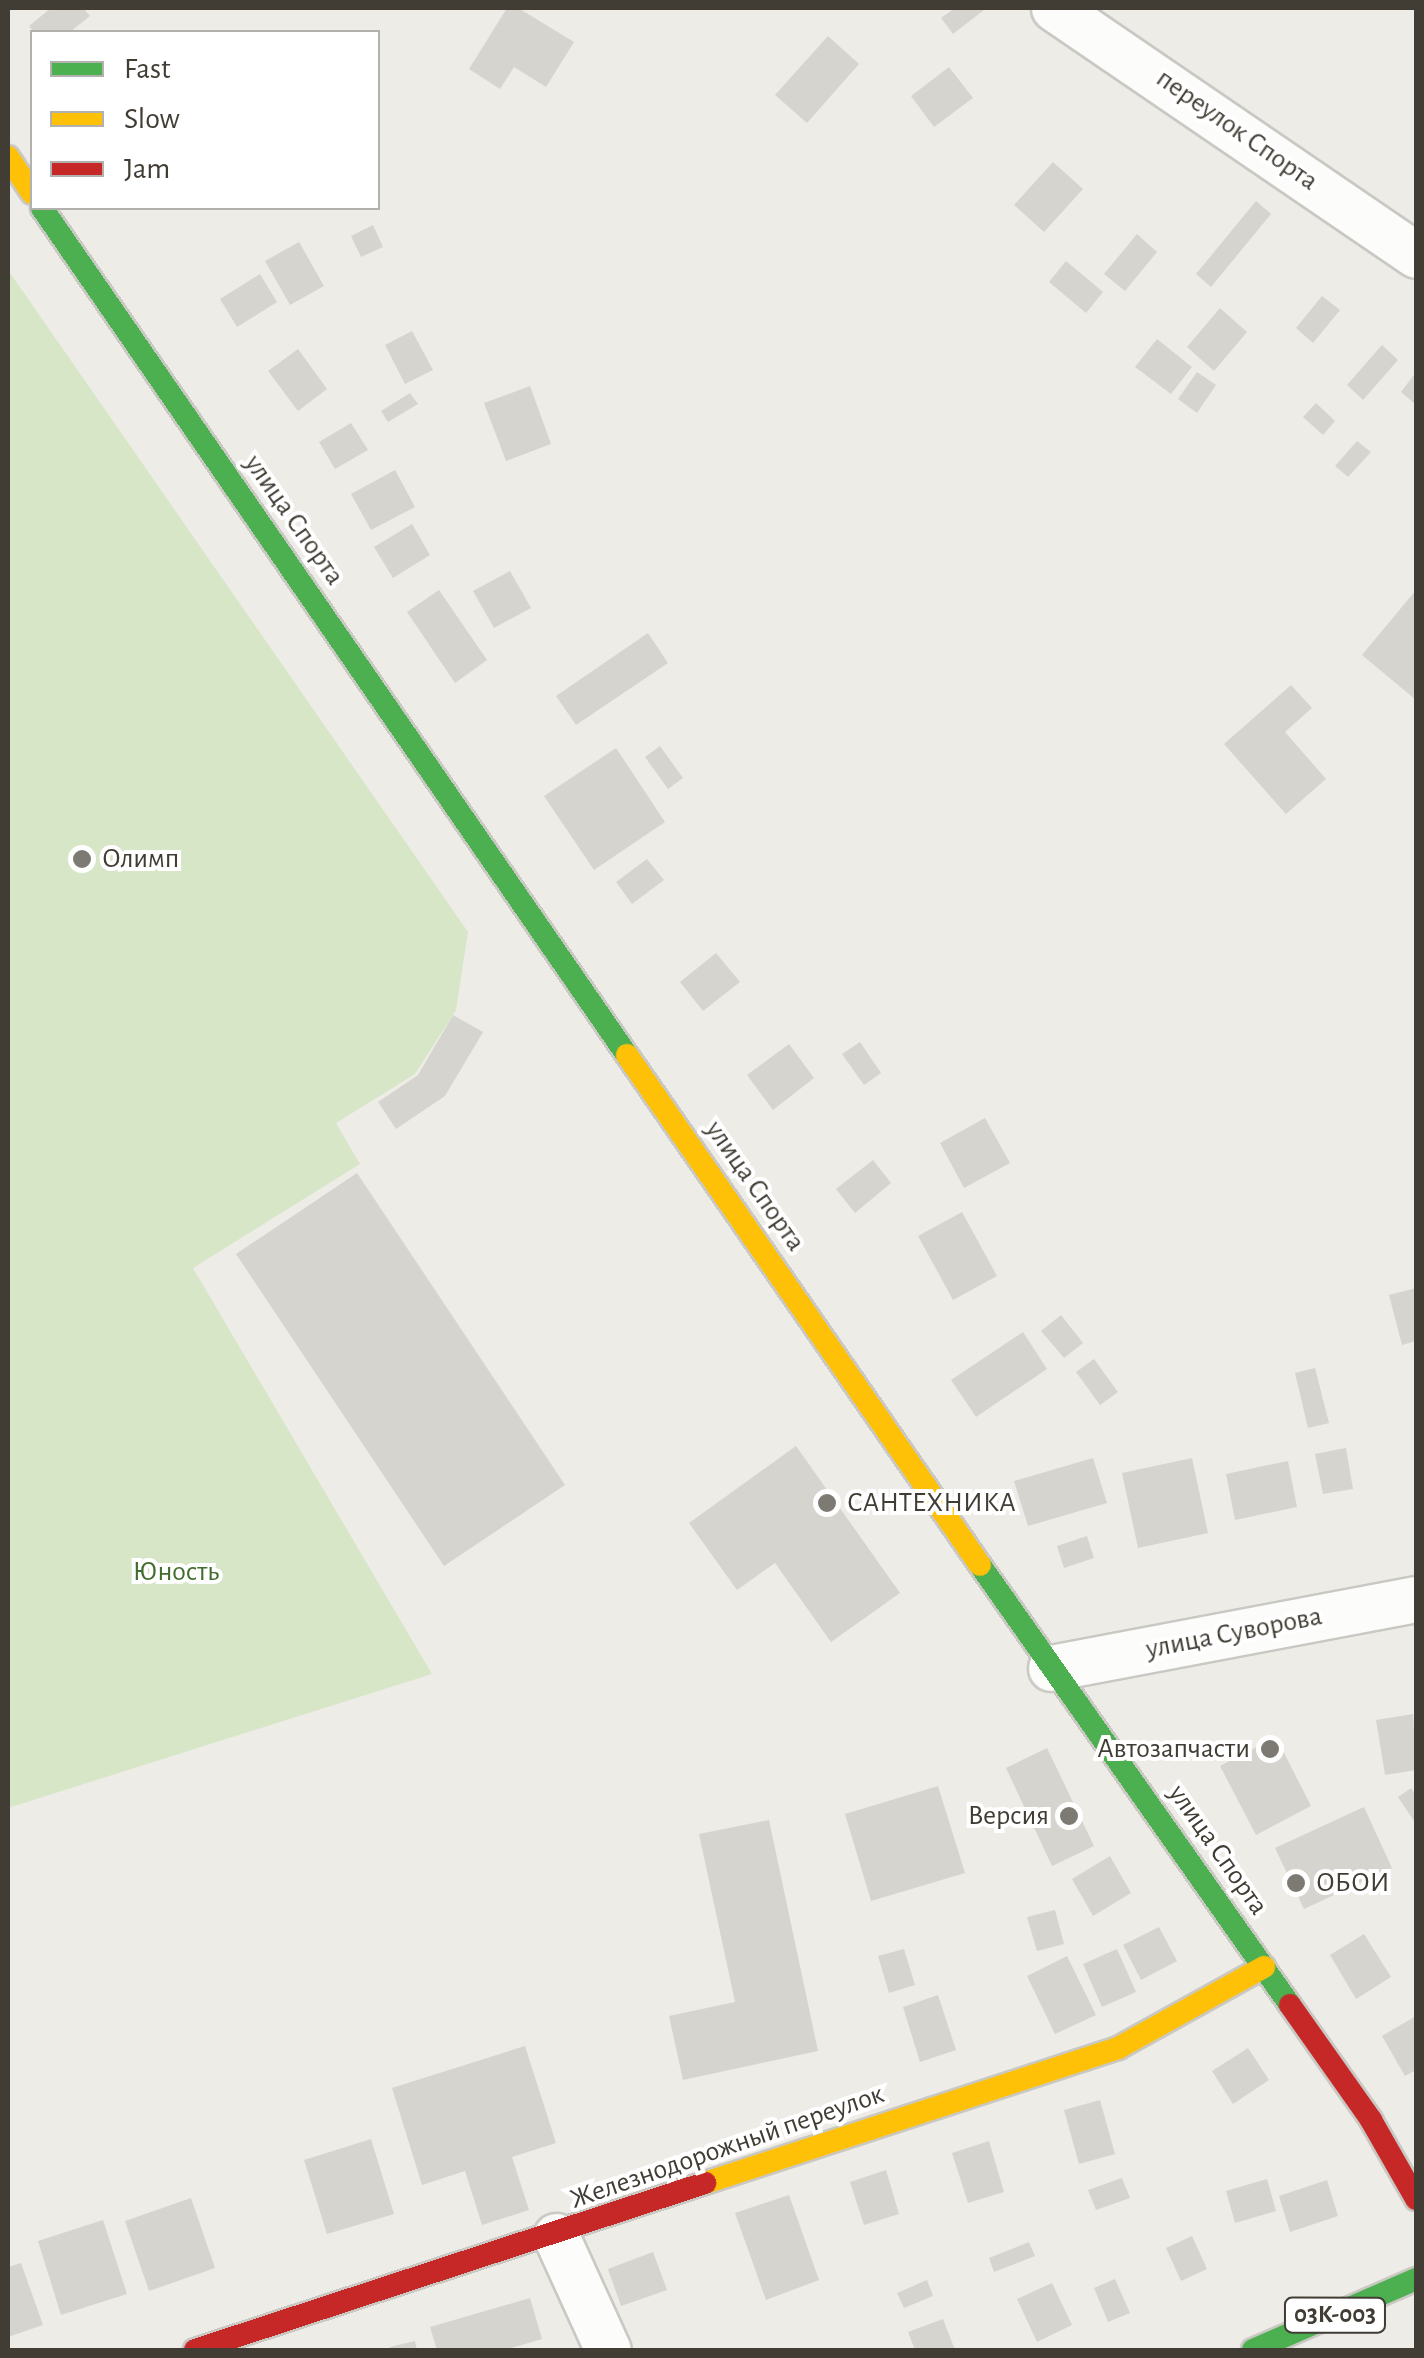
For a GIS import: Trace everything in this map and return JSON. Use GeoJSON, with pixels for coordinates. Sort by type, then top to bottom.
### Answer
{"type":"FeatureCollection","features":[{"type":"Feature","properties":{"kind":"street","name":"переулок Спорта"},"geometry":{"type":"LineString","coordinates":[[1054,8],[1416,255]]}},
{"type":"Feature","properties":{"kind":"street"},"geometry":{"type":"LineString","coordinates":[[8,157],[30,190]]}},
{"type":"Feature","properties":{"kind":"street","name":"улица Спорта"},"geometry":{"type":"LineString","coordinates":[[43,210],[1051,1668],[1372,2120],[1416,2199]]}},
{"type":"Feature","properties":{"kind":"street","name":"улица Суворова"},"geometry":{"type":"LineString","coordinates":[[1051,1668],[1416,1599]]}},
{"type":"Feature","properties":{"kind":"street","name":"Железнодорожный переулок"},"geometry":{"type":"LineString","coordinates":[[196,2350],[556,2236],[1118,2048],[1264,1967]]}},
{"type":"Feature","properties":{"kind":"street"},"geometry":{"type":"LineString","coordinates":[[556,2236],[608,2350]]}},
{"type":"Feature","properties":{"kind":"street","name":"03К-003"},"geometry":{"type":"LineString","coordinates":[[1253,2350],[1416,2278]]}},
{"type":"Feature","properties":{"kind":"green space","name":"Юность"},"geometry":{"type":"Polygon","coordinates":[[[8,270],[468,932],[456,1010],[415,1074],[336,1123],[360,1164],[193,1268],[432,1674],[8,1808],[8,270]]]}},
{"type":"Feature","properties":{"kind":"building"},"geometry":{"type":"Polygon","coordinates":[[[51,8],[83,8],[90,16],[72,30],[32,30],[29,26],[51,8]]]}},
{"type":"Feature","properties":{"kind":"building"},"geometry":{"type":"Polygon","coordinates":[[[507,8],[518,8],[574,42],[546,87],[514,67],[500,89],[469,69],[507,8]]]}},
{"type":"Feature","properties":{"kind":"building"},"geometry":{"type":"Polygon","coordinates":[[[955,8],[984,10],[953,34],[941,18],[955,8]]]}},
{"type":"Feature","properties":{"kind":"building"},"geometry":{"type":"Polygon","coordinates":[[[828,36],[859,64],[807,123],[775,95],[828,36]]]}},
{"type":"Feature","properties":{"kind":"building"},"geometry":{"type":"Polygon","coordinates":[[[949,67],[973,98],[934,127],[911,96],[949,67]]]}},
{"type":"Feature","properties":{"kind":"building"},"geometry":{"type":"Polygon","coordinates":[[[1053,162],[1083,189],[1044,232],[1014,205],[1053,162]]]}},
{"type":"Feature","properties":{"kind":"building"},"geometry":{"type":"Polygon","coordinates":[[[1256,201],[1271,214],[1211,287],[1196,274],[1256,201]]]}},
{"type":"Feature","properties":{"kind":"building"},"geometry":{"type":"Polygon","coordinates":[[[373,225],[383,247],[361,257],[351,236],[373,225]]]}},
{"type":"Feature","properties":{"kind":"building"},"geometry":{"type":"Polygon","coordinates":[[[1137,234],[1157,252],[1125,291],[1104,274],[1137,234]]]}},
{"type":"Feature","properties":{"kind":"building"},"geometry":{"type":"Polygon","coordinates":[[[299,242],[324,286],[290,305],[265,261],[299,242]]]}},
{"type":"Feature","properties":{"kind":"building"},"geometry":{"type":"Polygon","coordinates":[[[1066,261],[1103,292],[1086,313],[1049,282],[1066,261]]]}},
{"type":"Feature","properties":{"kind":"building"},"geometry":{"type":"Polygon","coordinates":[[[260,274],[277,302],[237,327],[220,299],[260,274]]]}},
{"type":"Feature","properties":{"kind":"building"},"geometry":{"type":"Polygon","coordinates":[[[1322,296],[1340,310],[1313,343],[1296,328],[1322,296]]]}},
{"type":"Feature","properties":{"kind":"building"},"geometry":{"type":"Polygon","coordinates":[[[1220,308],[1247,332],[1214,371],[1187,347],[1220,308]]]}},
{"type":"Feature","properties":{"kind":"building"},"geometry":{"type":"Polygon","coordinates":[[[412,331],[433,370],[405,384],[385,345],[412,331]]]}},
{"type":"Feature","properties":{"kind":"building"},"geometry":{"type":"Polygon","coordinates":[[[1157,339],[1192,367],[1171,394],[1135,367],[1157,339]]]}},
{"type":"Feature","properties":{"kind":"building"},"geometry":{"type":"Polygon","coordinates":[[[1382,345],[1398,360],[1363,400],[1347,385],[1382,345]]]}},
{"type":"Feature","properties":{"kind":"building"},"geometry":{"type":"Polygon","coordinates":[[[298,349],[327,389],[298,411],[268,371],[298,349]]]}},
{"type":"Feature","properties":{"kind":"building"},"geometry":{"type":"Polygon","coordinates":[[[1197,372],[1216,385],[1197,413],[1178,399],[1197,372]]]}},
{"type":"Feature","properties":{"kind":"building"},"geometry":{"type":"Polygon","coordinates":[[[1416,372],[1416,402],[1415,404],[1401,392],[1416,372]]]}},
{"type":"Feature","properties":{"kind":"building"},"geometry":{"type":"Polygon","coordinates":[[[530,386],[551,444],[506,461],[484,403],[530,386]]]}},
{"type":"Feature","properties":{"kind":"building"},"geometry":{"type":"Polygon","coordinates":[[[410,393],[418,404],[388,422],[381,411],[410,393]]]}},
{"type":"Feature","properties":{"kind":"building"},"geometry":{"type":"Polygon","coordinates":[[[1316,403],[1335,421],[1323,435],[1303,417],[1316,403]]]}},
{"type":"Feature","properties":{"kind":"building"},"geometry":{"type":"Polygon","coordinates":[[[351,423],[368,450],[335,469],[319,442],[351,423]]]}},
{"type":"Feature","properties":{"kind":"building"},"geometry":{"type":"Polygon","coordinates":[[[1357,441],[1371,452],[1348,477],[1335,466],[1357,441]]]}},
{"type":"Feature","properties":{"kind":"building"},"geometry":{"type":"Polygon","coordinates":[[[395,470],[415,507],[371,530],[351,494],[395,470]]]}},
{"type":"Feature","properties":{"kind":"building"},"geometry":{"type":"Polygon","coordinates":[[[412,524],[430,555],[393,578],[374,547],[412,524]]]}},
{"type":"Feature","properties":{"kind":"building"},"geometry":{"type":"Polygon","coordinates":[[[510,571],[531,608],[494,628],[473,591],[510,571]]]}},
{"type":"Feature","properties":{"kind":"building"},"geometry":{"type":"Polygon","coordinates":[[[439,590],[487,660],[455,683],[407,612],[439,590]]]}},
{"type":"Feature","properties":{"kind":"building"},"geometry":{"type":"Polygon","coordinates":[[[1416,590],[1416,700],[1362,655],[1416,590]]]}},
{"type":"Feature","properties":{"kind":"building"},"geometry":{"type":"Polygon","coordinates":[[[648,633],[668,663],[576,725],[556,696],[648,633]]]}},
{"type":"Feature","properties":{"kind":"building"},"geometry":{"type":"Polygon","coordinates":[[[1291,685],[1312,708],[1285,732],[1326,779],[1286,814],[1224,744],[1291,685]]]}},
{"type":"Feature","properties":{"kind":"building"},"geometry":{"type":"Polygon","coordinates":[[[660,746],[683,778],[668,789],[645,757],[660,746]]]}},
{"type":"Feature","properties":{"kind":"building"},"geometry":{"type":"Polygon","coordinates":[[[616,748],[665,822],[594,870],[544,796],[616,748]]]}},
{"type":"Feature","properties":{"kind":"building"},"geometry":{"type":"Polygon","coordinates":[[[647,859],[664,880],[632,904],[616,882],[647,859]]]}},
{"type":"Feature","properties":{"kind":"building"},"geometry":{"type":"Polygon","coordinates":[[[716,953],[740,982],[703,1011],[680,982],[716,953]]]}},
{"type":"Feature","properties":{"kind":"building"},"geometry":{"type":"Polygon","coordinates":[[[453,1015],[483,1032],[445,1096],[396,1129],[378,1102],[418,1075],[453,1015]]]}},
{"type":"Feature","properties":{"kind":"building"},"geometry":{"type":"Polygon","coordinates":[[[860,1042],[881,1073],[864,1085],[842,1054],[860,1042]]]}},
{"type":"Feature","properties":{"kind":"building"},"geometry":{"type":"Polygon","coordinates":[[[789,1044],[814,1078],[773,1110],[747,1075],[789,1044]]]}},
{"type":"Feature","properties":{"kind":"building"},"geometry":{"type":"Polygon","coordinates":[[[985,1118],[1010,1163],[964,1188],[940,1143],[985,1118]]]}},
{"type":"Feature","properties":{"kind":"building"},"geometry":{"type":"Polygon","coordinates":[[[873,1160],[891,1183],[855,1213],[836,1189],[873,1160]]]}},
{"type":"Feature","properties":{"kind":"building"},"geometry":{"type":"Polygon","coordinates":[[[357,1173],[565,1485],[444,1566],[236,1254],[357,1173]]]}},
{"type":"Feature","properties":{"kind":"building"},"geometry":{"type":"Polygon","coordinates":[[[962,1212],[997,1276],[953,1300],[918,1236],[962,1212]]]}},
{"type":"Feature","properties":{"kind":"building"},"geometry":{"type":"Polygon","coordinates":[[[1416,1288],[1416,1341],[1402,1345],[1389,1295],[1416,1288]]]}},
{"type":"Feature","properties":{"kind":"building"},"geometry":{"type":"Polygon","coordinates":[[[1061,1315],[1083,1343],[1064,1358],[1041,1331],[1061,1315]]]}},
{"type":"Feature","properties":{"kind":"building"},"geometry":{"type":"Polygon","coordinates":[[[1023,1332],[1047,1369],[976,1417],[951,1380],[1023,1332]]]}},
{"type":"Feature","properties":{"kind":"building"},"geometry":{"type":"Polygon","coordinates":[[[1094,1359],[1118,1392],[1100,1405],[1076,1372],[1094,1359]]]}},
{"type":"Feature","properties":{"kind":"building"},"geometry":{"type":"Polygon","coordinates":[[[1315,1368],[1329,1423],[1308,1428],[1295,1373],[1315,1368]]]}},
{"type":"Feature","properties":{"kind":"building"},"geometry":{"type":"Polygon","coordinates":[[[796,1446],[900,1593],[831,1642],[775,1563],[737,1590],[689,1523],[796,1446]]]}},
{"type":"Feature","properties":{"kind":"building"},"geometry":{"type":"Polygon","coordinates":[[[1346,1448],[1353,1489],[1323,1494],[1315,1454],[1346,1448]]]}},
{"type":"Feature","properties":{"kind":"building"},"geometry":{"type":"Polygon","coordinates":[[[1093,1458],[1107,1503],[1028,1526],[1014,1481],[1093,1458]]]}},
{"type":"Feature","properties":{"kind":"building"},"geometry":{"type":"Polygon","coordinates":[[[1192,1458],[1208,1533],[1138,1548],[1122,1473],[1192,1458]]]}},
{"type":"Feature","properties":{"kind":"building"},"geometry":{"type":"Polygon","coordinates":[[[1288,1461],[1297,1507],[1235,1520],[1226,1474],[1288,1461]]]}},
{"type":"Feature","properties":{"kind":"building"},"geometry":{"type":"Polygon","coordinates":[[[1087,1536],[1094,1558],[1064,1568],[1057,1546],[1087,1536]]]}},
{"type":"Feature","properties":{"kind":"building"},"geometry":{"type":"Polygon","coordinates":[[[1413,1714],[1416,1770],[1385,1775],[1376,1720],[1413,1714]]]}},
{"type":"Feature","properties":{"kind":"building"},"geometry":{"type":"Polygon","coordinates":[[[1276,1737],[1311,1806],[1256,1835],[1220,1766],[1276,1737]]]}},
{"type":"Feature","properties":{"kind":"building"},"geometry":{"type":"Polygon","coordinates":[[[1047,1748],[1094,1846],[1052,1866],[1006,1768],[1047,1748]]]}},
{"type":"Feature","properties":{"kind":"building"},"geometry":{"type":"Polygon","coordinates":[[[938,1786],[965,1873],[871,1901],[845,1814],[938,1786]]]}},
{"type":"Feature","properties":{"kind":"building"},"geometry":{"type":"Polygon","coordinates":[[[1411,1788],[1416,1796],[1416,1824],[1398,1797],[1411,1788]]]}},
{"type":"Feature","properties":{"kind":"building"},"geometry":{"type":"Polygon","coordinates":[[[1364,1807],[1392,1868],[1304,1909],[1275,1848],[1364,1807]]]}},
{"type":"Feature","properties":{"kind":"building"},"geometry":{"type":"Polygon","coordinates":[[[769,1820],[818,2051],[683,2080],[669,2016],[735,2002],[699,1834],[769,1820]]]}},
{"type":"Feature","properties":{"kind":"building"},"geometry":{"type":"Polygon","coordinates":[[[1110,1856],[1131,1893],[1093,1916],[1072,1879],[1110,1856]]]}},
{"type":"Feature","properties":{"kind":"building"},"geometry":{"type":"Polygon","coordinates":[[[1055,1910],[1064,1944],[1037,1951],[1027,1917],[1055,1910]]]}},
{"type":"Feature","properties":{"kind":"building"},"geometry":{"type":"Polygon","coordinates":[[[1159,1927],[1177,1961],[1141,1980],[1123,1945],[1159,1927]]]}},
{"type":"Feature","properties":{"kind":"building"},"geometry":{"type":"Polygon","coordinates":[[[1364,1934],[1391,1977],[1356,1999],[1330,1955],[1364,1934]]]}},
{"type":"Feature","properties":{"kind":"building"},"geometry":{"type":"Polygon","coordinates":[[[904,1949],[915,1985],[889,1993],[878,1956],[904,1949]]]}},
{"type":"Feature","properties":{"kind":"building"},"geometry":{"type":"Polygon","coordinates":[[[1117,1949],[1136,1992],[1102,2007],[1083,1964],[1117,1949]]]}},
{"type":"Feature","properties":{"kind":"building"},"geometry":{"type":"Polygon","coordinates":[[[1067,1956],[1096,2015],[1055,2034],[1027,1976],[1067,1956]]]}},
{"type":"Feature","properties":{"kind":"building"},"geometry":{"type":"Polygon","coordinates":[[[938,1995],[956,2050],[920,2062],[903,2007],[938,1995]]]}},
{"type":"Feature","properties":{"kind":"building"},"geometry":{"type":"Polygon","coordinates":[[[1416,2016],[1416,2070],[1405,2076],[1382,2036],[1416,2016]]]}},
{"type":"Feature","properties":{"kind":"building"},"geometry":{"type":"Polygon","coordinates":[[[525,2046],[556,2143],[512,2157],[529,2210],[482,2225],[465,2171],[422,2185],[392,2088],[525,2046]]]}},
{"type":"Feature","properties":{"kind":"building"},"geometry":{"type":"Polygon","coordinates":[[[1248,2048],[1269,2080],[1233,2104],[1212,2071],[1248,2048]]]}},
{"type":"Feature","properties":{"kind":"building"},"geometry":{"type":"Polygon","coordinates":[[[1100,2100],[1115,2154],[1079,2164],[1064,2110],[1100,2100]]]}},
{"type":"Feature","properties":{"kind":"building"},"geometry":{"type":"Polygon","coordinates":[[[371,2139],[394,2214],[327,2234],[304,2160],[371,2139]]]}},
{"type":"Feature","properties":{"kind":"building"},"geometry":{"type":"Polygon","coordinates":[[[989,2141],[1004,2192],[968,2203],[952,2153],[989,2141]]]}},
{"type":"Feature","properties":{"kind":"building"},"geometry":{"type":"Polygon","coordinates":[[[886,2170],[899,2214],[864,2225],[850,2182],[886,2170]]]}},
{"type":"Feature","properties":{"kind":"building"},"geometry":{"type":"Polygon","coordinates":[[[1122,2178],[1130,2198],[1096,2210],[1088,2190],[1122,2178]]]}},
{"type":"Feature","properties":{"kind":"building"},"geometry":{"type":"Polygon","coordinates":[[[1267,2179],[1276,2211],[1235,2223],[1226,2191],[1267,2179]]]}},
{"type":"Feature","properties":{"kind":"building"},"geometry":{"type":"Polygon","coordinates":[[[1327,2180],[1338,2216],[1290,2232],[1279,2196],[1327,2180]]]}},
{"type":"Feature","properties":{"kind":"building"},"geometry":{"type":"Polygon","coordinates":[[[789,2195],[819,2280],[766,2300],[735,2213],[789,2195]]]}},
{"type":"Feature","properties":{"kind":"building"},"geometry":{"type":"Polygon","coordinates":[[[191,2198],[215,2268],[149,2291],[125,2221],[191,2198]]]}},
{"type":"Feature","properties":{"kind":"building"},"geometry":{"type":"Polygon","coordinates":[[[103,2220],[127,2294],[61,2315],[38,2241],[103,2220]]]}},
{"type":"Feature","properties":{"kind":"building"},"geometry":{"type":"Polygon","coordinates":[[[1192,2236],[1207,2269],[1181,2281],[1166,2248],[1192,2236]]]}},
{"type":"Feature","properties":{"kind":"building"},"geometry":{"type":"Polygon","coordinates":[[[1029,2242],[1035,2256],[994,2272],[989,2258],[1029,2242]]]}},
{"type":"Feature","properties":{"kind":"building"},"geometry":{"type":"Polygon","coordinates":[[[653,2252],[667,2290],[621,2306],[608,2269],[653,2252]]]}},
{"type":"Feature","properties":{"kind":"building"},"geometry":{"type":"Polygon","coordinates":[[[21,2263],[43,2325],[8,2337],[8,2267],[21,2263]]]}},
{"type":"Feature","properties":{"kind":"building"},"geometry":{"type":"Polygon","coordinates":[[[1115,2279],[1130,2313],[1108,2322],[1094,2288],[1115,2279]]]}},
{"type":"Feature","properties":{"kind":"building"},"geometry":{"type":"Polygon","coordinates":[[[927,2280],[933,2296],[904,2308],[897,2293],[927,2280]]]}},
{"type":"Feature","properties":{"kind":"building"},"geometry":{"type":"Polygon","coordinates":[[[1052,2283],[1072,2325],[1037,2342],[1017,2299],[1052,2283]]]}},
{"type":"Feature","properties":{"kind":"building"},"geometry":{"type":"Polygon","coordinates":[[[530,2298],[542,2339],[505,2350],[437,2350],[430,2327],[530,2298]]]}},
{"type":"Feature","properties":{"kind":"building"},"geometry":{"type":"Polygon","coordinates":[[[943,2319],[955,2350],[915,2350],[908,2332],[943,2319]]]}},
{"type":"Feature","properties":{"kind":"building"},"geometry":{"type":"Polygon","coordinates":[[[415,2341],[417,2350],[390,2347],[415,2341]]]}},
{"type":"Feature","properties":{"kind":"traffic: fast"},"geometry":{"type":"LineString","coordinates":[[43,210],[627,1055]]}},
{"type":"Feature","properties":{"kind":"traffic: fast"},"geometry":{"type":"LineString","coordinates":[[980,1565],[1290,2005]]}},
{"type":"Feature","properties":{"kind":"traffic: fast"},"geometry":{"type":"LineString","coordinates":[[1253,2350],[1416,2279]]}},
{"type":"Feature","properties":{"kind":"traffic: slow"},"geometry":{"type":"LineString","coordinates":[[8,157],[30,190]]}},
{"type":"Feature","properties":{"kind":"traffic: slow"},"geometry":{"type":"LineString","coordinates":[[627,1055],[980,1565]]}},
{"type":"Feature","properties":{"kind":"traffic: slow"},"geometry":{"type":"LineString","coordinates":[[705,2183],[1118,2048],[1264,1967]]}},
{"type":"Feature","properties":{"kind":"traffic: jam"},"geometry":{"type":"LineString","coordinates":[[1290,2005],[1371,2120],[1416,2199]]}},
{"type":"Feature","properties":{"kind":"traffic: jam"},"geometry":{"type":"LineString","coordinates":[[195,2350],[705,2183]]}},
{"type":"Feature","properties":{"kind":"place","name":"Олимп"},"geometry":{"type":"Point","coordinates":[82,859]}},
{"type":"Feature","properties":{"kind":"place","name":"САНТЕХНИКА"},"geometry":{"type":"Point","coordinates":[827,1503]}},
{"type":"Feature","properties":{"kind":"place","name":"Автозапчасти"},"geometry":{"type":"Point","coordinates":[1270,1749]}},
{"type":"Feature","properties":{"kind":"place","name":"Версия"},"geometry":{"type":"Point","coordinates":[1069,1816]}},
{"type":"Feature","properties":{"kind":"place","name":"ОБОИ"},"geometry":{"type":"Point","coordinates":[1296,1883]}}]}
